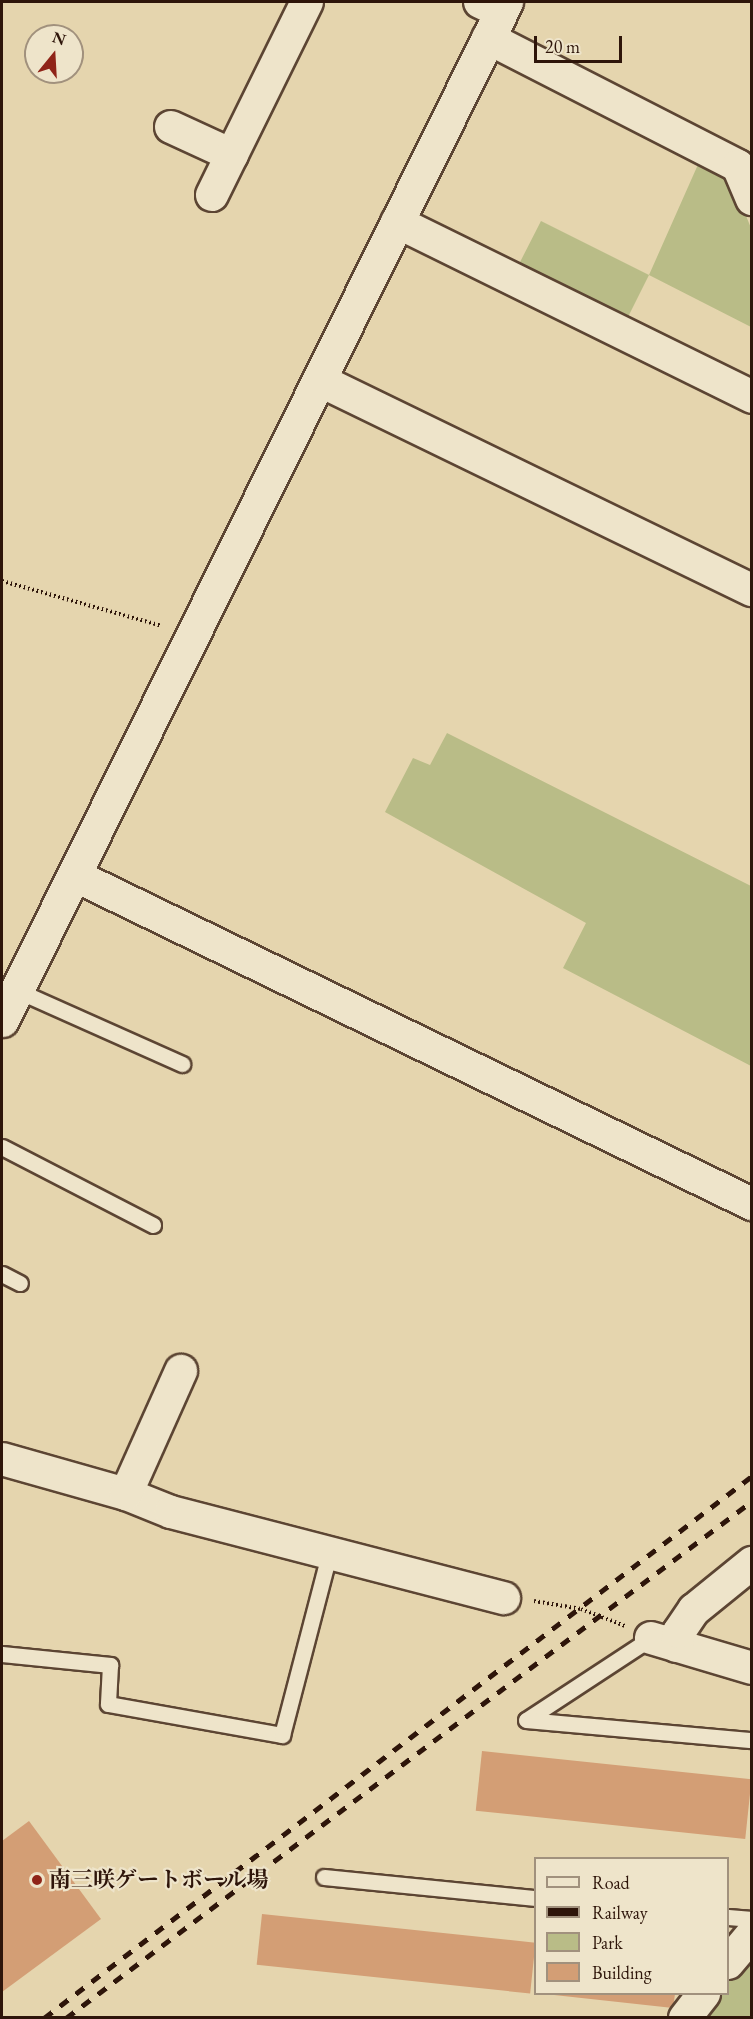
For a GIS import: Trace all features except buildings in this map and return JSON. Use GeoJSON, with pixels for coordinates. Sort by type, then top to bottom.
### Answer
{"type":"FeatureCollection","features":[{"type":"Feature","properties":{"kind":"street"},"geometry":{"type":"LineString","coordinates":[[212,195],[307,2]]}},
{"type":"Feature","properties":{"kind":"street"},"geometry":{"type":"LineString","coordinates":[[2,1020],[397,222],[494,13],[738,166],[752,199]]}},
{"type":"Feature","properties":{"kind":"street"},"geometry":{"type":"LineString","coordinates":[[171,127],[231,155]]}},
{"type":"Feature","properties":{"kind":"street"},"geometry":{"type":"LineString","coordinates":[[397,222],[752,397]]}},
{"type":"Feature","properties":{"kind":"street"},"geometry":{"type":"LineString","coordinates":[[319,380],[752,591]]}},
{"type":"Feature","properties":{"kind":"street"},"geometry":{"type":"LineString","coordinates":[[74,874],[752,1204]]}},
{"type":"Feature","properties":{"kind":"street"},"geometry":{"type":"LineString","coordinates":[[126,1494],[181,1371]]}},
{"type":"Feature","properties":{"kind":"street"},"geometry":{"type":"LineString","coordinates":[[2,1459],[126,1494],[171,1512],[504,1598]]}},
{"type":"Feature","properties":{"kind":"street"},"geometry":{"type":"LineString","coordinates":[[664,1642],[679,1632],[694,1610],[752,1563]]}},
{"type":"Feature","properties":{"kind":"street"},"geometry":{"type":"LineString","coordinates":[[664,1642],[752,1668]]}},
{"type":"Feature","properties":{"kind":"street"},"geometry":{"type":"LineString","coordinates":[[685,2018],[703,1995]]}},
{"type":"Feature","properties":{"kind":"lane"},"geometry":{"type":"LineString","coordinates":[[16,990],[182,1064]]}},
{"type":"Feature","properties":{"kind":"lane"},"geometry":{"type":"LineString","coordinates":[[2,1147],[153,1225]]}},
{"type":"Feature","properties":{"kind":"lane"},"geometry":{"type":"LineString","coordinates":[[2,1274],[20,1283]]}},
{"type":"Feature","properties":{"kind":"lane"},"geometry":{"type":"LineString","coordinates":[[2,1654],[110,1665],[108,1704],[282,1735],[329,1554]]}},
{"type":"Feature","properties":{"kind":"lane"},"geometry":{"type":"LineString","coordinates":[[664,1642],[526,1720],[752,1740]]}},
{"type":"Feature","properties":{"kind":"lane"},"geometry":{"type":"LineString","coordinates":[[324,1877],[534,1898]]}},
{"type":"Feature","properties":{"kind":"path"},"geometry":{"type":"LineString","coordinates":[[2,580],[192,635]]}},
{"type":"Feature","properties":{"kind":"path"},"geometry":{"type":"LineString","coordinates":[[504,1598],[581,1609],[664,1642]]}},
{"type":"Feature","properties":{"kind":"green space"},"geometry":{"type":"Polygon","coordinates":[[[700,160],[728,172],[751,228],[751,327],[649,275],[700,160]]]}},
{"type":"Feature","properties":{"kind":"green space"},"geometry":{"type":"Polygon","coordinates":[[[541,221],[649,275],[626,321],[518,266],[541,221]]]}},
{"type":"Feature","properties":{"kind":"green space"},"geometry":{"type":"Polygon","coordinates":[[[447,733],[751,886],[751,1066],[563,968],[586,923],[385,812],[413,758],[430,765],[447,733]]]}},
{"type":"Feature","properties":{"kind":"green space"},"geometry":{"type":"Polygon","coordinates":[[[748,1951],[751,1953],[751,2017],[699,2018],[716,1995],[729,1995],[729,1978],[748,1951]]]}},
{"type":"Feature","properties":{"kind":"railway"},"geometry":{"type":"LineString","coordinates":[[44,2018],[752,1476]]}},
{"type":"Feature","properties":{"kind":"railway"},"geometry":{"type":"LineString","coordinates":[[66,2018],[752,1501]]}},
{"type":"Feature","properties":{"kind":"place","name":"南三咲ゲートボール場"},"geometry":{"type":"Point","coordinates":[37,1880]}}]}
